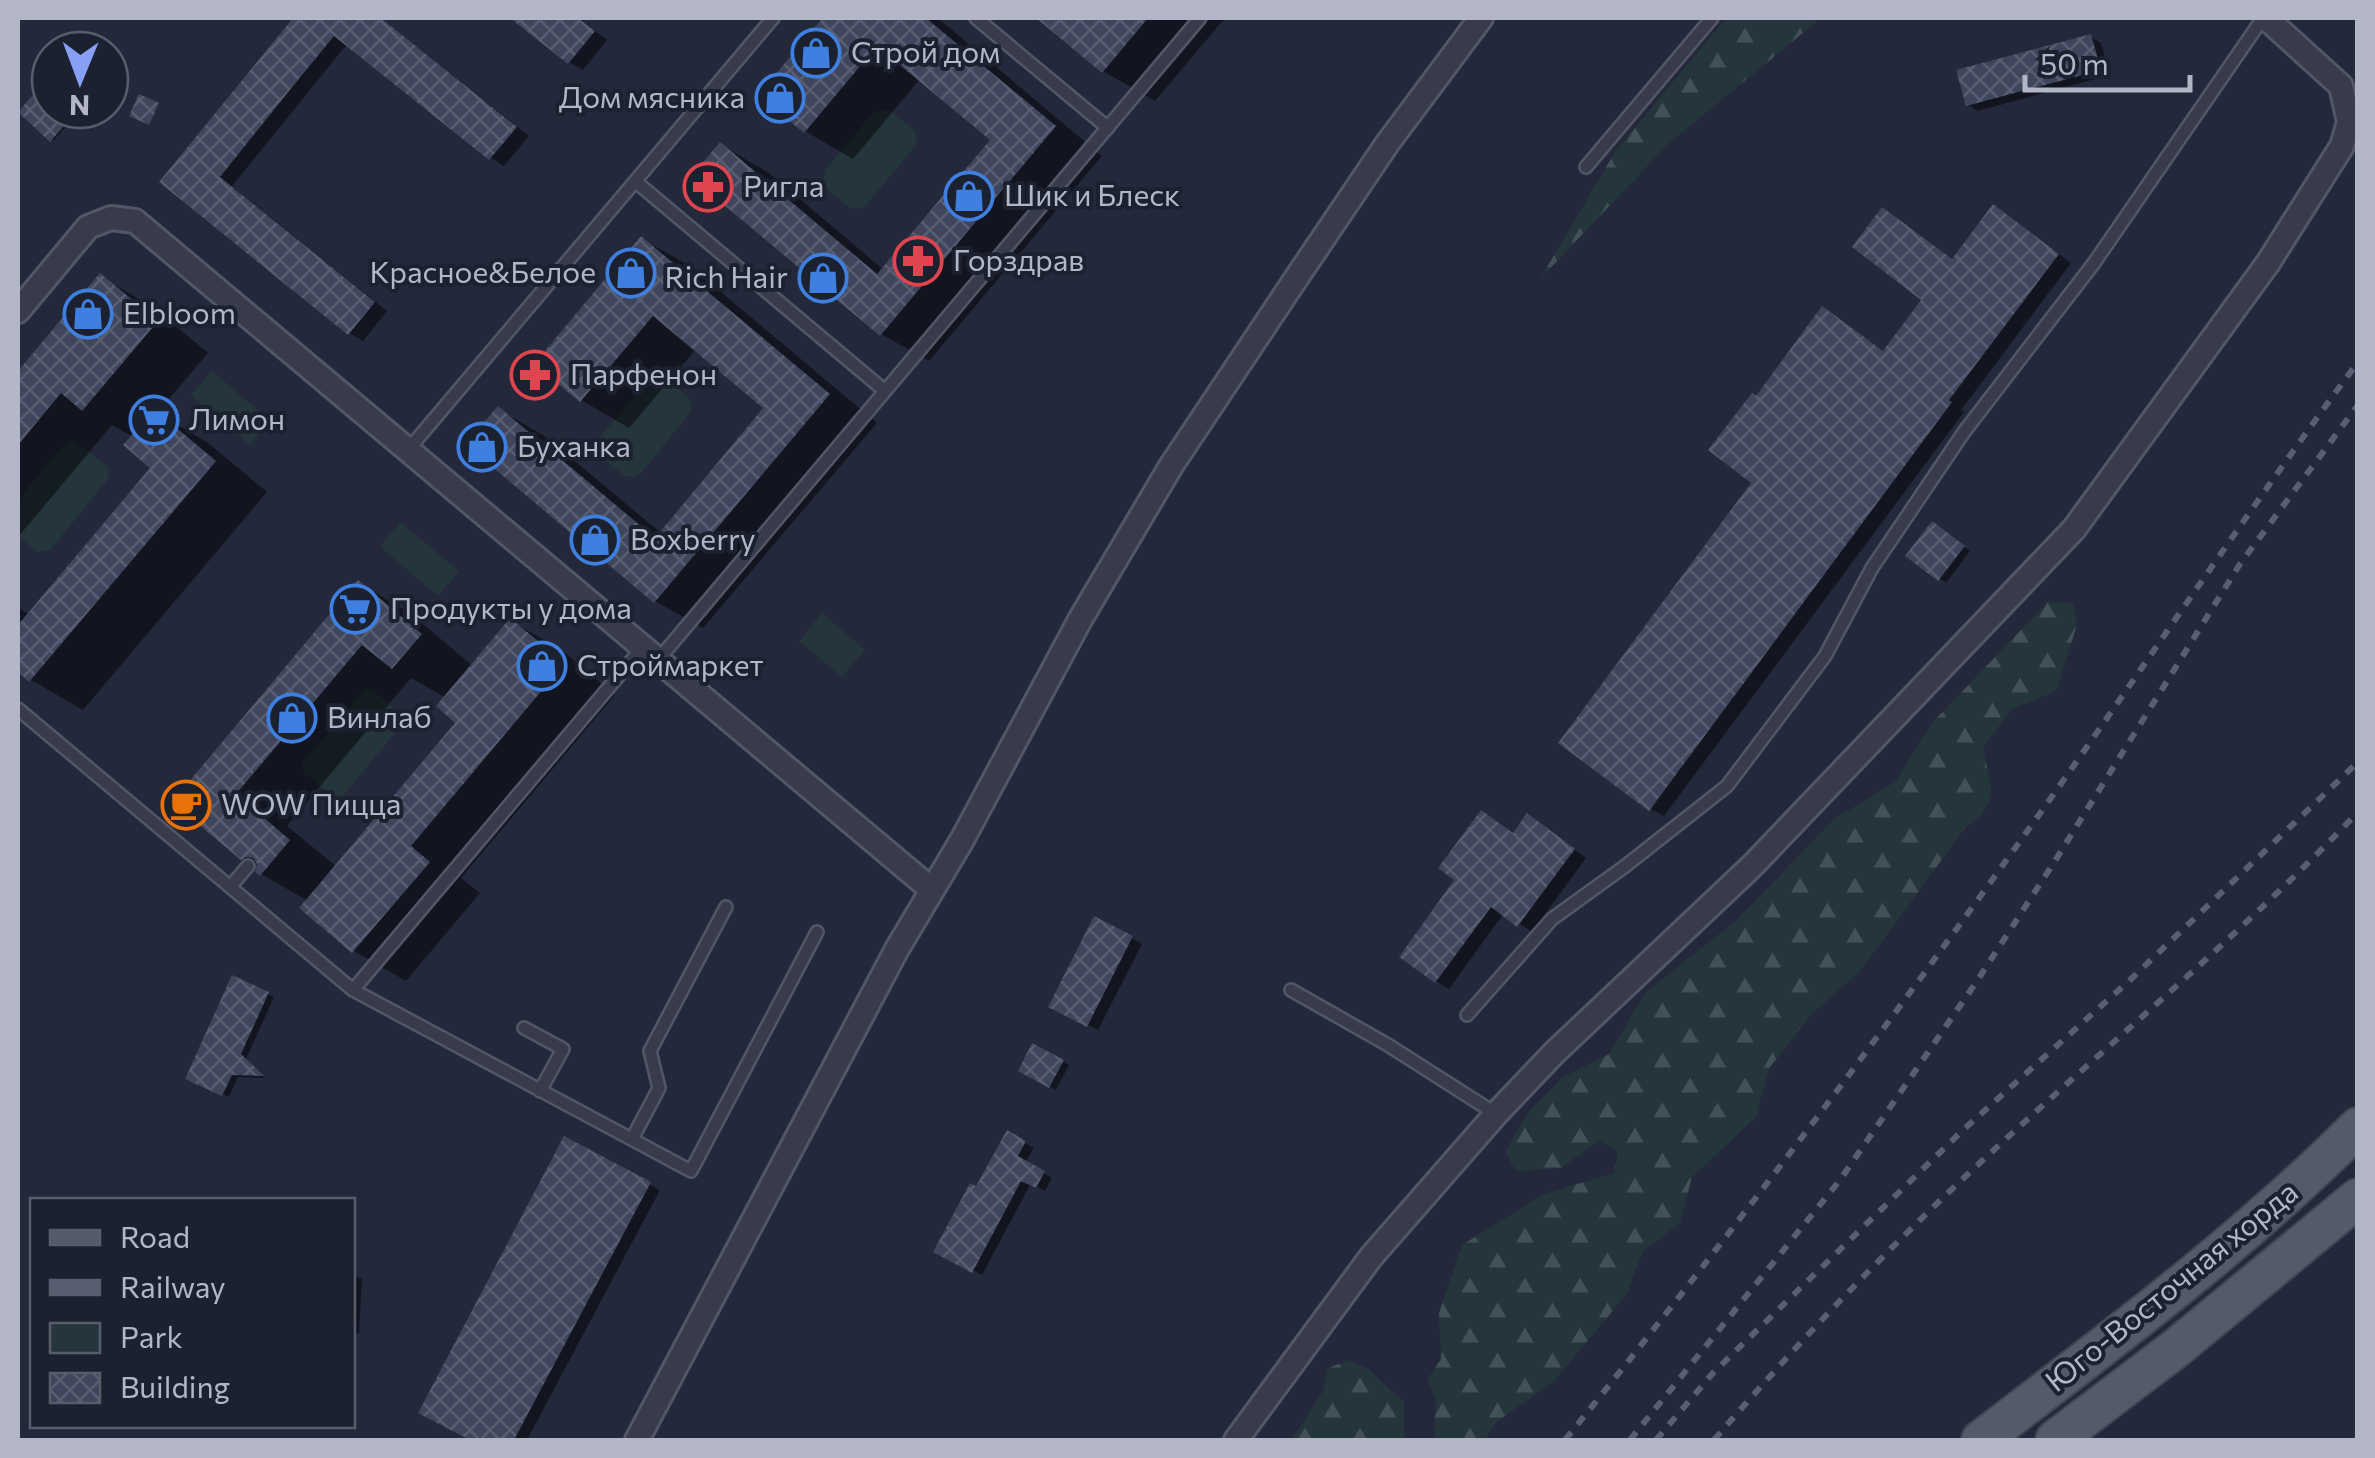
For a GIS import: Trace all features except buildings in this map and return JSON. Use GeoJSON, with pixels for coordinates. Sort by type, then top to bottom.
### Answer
{"type":"FeatureCollection","features":[{"type":"Feature","properties":{"kind":"main road","name":"Юго-Восточная хорда"},"geometry":{"type":"LineString","coordinates":[[1982,1440],[2163,1299],[2310,1175],[2358,1127]]}},
{"type":"Feature","properties":{"kind":"main road","name":"Юго-Восточная хорда"},"geometry":{"type":"LineString","coordinates":[[2055,1440],[2175,1348],[2358,1198]]}},
{"type":"Feature","properties":{"kind":"street"},"geometry":{"type":"LineString","coordinates":[[637,1440],[814,1102],[962,840],[1080,618],[1171,466],[1387,144],[1481,18]]}},
{"type":"Feature","properties":{"kind":"street"},"geometry":{"type":"LineString","coordinates":[[1236,1440],[1371,1258],[1496,1114],[1554,1053],[1752,866],[2074,528],[2268,263],[2342,146],[2354,119],[2341,86],[2264,18]]}},
{"type":"Feature","properties":{"kind":"street"},"geometry":{"type":"LineString","coordinates":[[18,311],[88,227],[111,218],[136,221],[932,890]]}},
{"type":"Feature","properties":{"kind":"lane"},"geometry":{"type":"LineString","coordinates":[[408,450],[774,18]]}},
{"type":"Feature","properties":{"kind":"lane"},"geometry":{"type":"LineString","coordinates":[[976,18],[1108,128]]}},
{"type":"Feature","properties":{"kind":"lane"},"geometry":{"type":"LineString","coordinates":[[352,990],[885,391],[1200,18]]}},
{"type":"Feature","properties":{"kind":"lane"},"geometry":{"type":"LineString","coordinates":[[1586,167],[1712,18]]}},
{"type":"Feature","properties":{"kind":"lane"},"geometry":{"type":"LineString","coordinates":[[1467,1016],[1552,919],[1727,786],[1825,656],[1872,568],[1964,432],[2094,263],[2264,18]]}},
{"type":"Feature","properties":{"kind":"lane"},"geometry":{"type":"LineString","coordinates":[[636,181],[885,391]]}},
{"type":"Feature","properties":{"kind":"lane"},"geometry":{"type":"LineString","coordinates":[[18,709],[352,990],[691,1170],[817,932]]}},
{"type":"Feature","properties":{"kind":"lane"},"geometry":{"type":"LineString","coordinates":[[230,888],[248,866]]}},
{"type":"Feature","properties":{"kind":"lane"},"geometry":{"type":"LineString","coordinates":[[632,1139],[659,1088],[650,1050],[726,907]]}},
{"type":"Feature","properties":{"kind":"lane"},"geometry":{"type":"LineString","coordinates":[[1291,990],[1388,1045],[1496,1114]]}},
{"type":"Feature","properties":{"kind":"lane"},"geometry":{"type":"LineString","coordinates":[[524,1028],[563,1049],[540,1091]]}},
{"type":"Feature","properties":{"kind":"green space"},"geometry":{"type":"Polygon","coordinates":[[[1726,18],[1821,18],[1669,143],[1540,279],[1615,152],[1726,18]]]}},
{"type":"Feature","properties":{"kind":"green space"},"geometry":{"type":"Polygon","coordinates":[[[883,109],[915,131],[917,144],[866,205],[850,208],[826,189],[825,170],[873,113],[883,109]]]}},
{"type":"Feature","properties":{"kind":"green space"},"geometry":{"type":"Polygon","coordinates":[[[212,371],[270,420],[250,445],[191,395],[212,371]]]}},
{"type":"Feature","properties":{"kind":"green space"},"geometry":{"type":"Polygon","coordinates":[[[657,376],[690,399],[691,412],[641,473],[624,476],[600,456],[599,438],[648,381],[657,376]]]}},
{"type":"Feature","properties":{"kind":"green space"},"geometry":{"type":"Polygon","coordinates":[[[75,441],[108,467],[109,478],[50,550],[37,552],[18,535],[18,500],[63,445],[75,441]]]}},
{"type":"Feature","properties":{"kind":"green space"},"geometry":{"type":"Polygon","coordinates":[[[400,522],[459,571],[438,596],[380,547],[400,522]]]}},
{"type":"Feature","properties":{"kind":"green space"},"geometry":{"type":"Polygon","coordinates":[[[2048,602],[2073,603],[2077,625],[2056,691],[2012,709],[1983,747],[1991,792],[1985,810],[1965,828],[1861,970],[1811,1015],[1770,1067],[1758,1115],[1692,1177],[1680,1223],[1643,1251],[1626,1295],[1553,1382],[1495,1423],[1485,1440],[1434,1440],[1436,1399],[1427,1380],[1441,1359],[1439,1313],[1462,1245],[1544,1194],[1614,1173],[1618,1152],[1600,1140],[1561,1168],[1516,1171],[1505,1152],[1529,1111],[1563,1077],[1609,1054],[1645,993],[1737,920],[1834,819],[1895,782],[1932,723],[2048,602]]]}},
{"type":"Feature","properties":{"kind":"green space"},"geometry":{"type":"Polygon","coordinates":[[[822,613],[865,650],[842,677],[799,641],[822,613]]]}},
{"type":"Feature","properties":{"kind":"green space"},"geometry":{"type":"Polygon","coordinates":[[[365,689],[373,690],[403,716],[404,722],[342,797],[336,799],[303,772],[301,765],[365,689]]]}},
{"type":"Feature","properties":{"kind":"green space"},"geometry":{"type":"Polygon","coordinates":[[[1347,1360],[1368,1369],[1404,1402],[1404,1440],[1292,1440],[1323,1391],[1327,1369],[1347,1360]]]}},
{"type":"Feature","properties":{"kind":"railway"},"geometry":{"type":"LineString","coordinates":[[1565,1440],[1904,1001],[2358,362]]}},
{"type":"Feature","properties":{"kind":"railway"},"geometry":{"type":"LineString","coordinates":[[1630,1440],[1840,1180],[2053,864],[2240,564],[2358,405]]}},
{"type":"Feature","properties":{"kind":"railway"},"geometry":{"type":"LineString","coordinates":[[1656,1440],[1713,1373],[1963,1130],[2130,980],[2358,762]]}},
{"type":"Feature","properties":{"kind":"railway"},"geometry":{"type":"LineString","coordinates":[[1714,1440],[1811,1331],[1912,1227],[2220,946],[2358,812]]}},
{"type":"Feature","properties":{"kind":"place","name":"Строй дом"},"geometry":{"type":"Point","coordinates":[816,53]}},
{"type":"Feature","properties":{"kind":"place","name":"Дом мясника"},"geometry":{"type":"Point","coordinates":[780,98]}},
{"type":"Feature","properties":{"kind":"place","name":"Ригла"},"geometry":{"type":"Point","coordinates":[708,187]}},
{"type":"Feature","properties":{"kind":"place","name":"Шик и Блеск"},"geometry":{"type":"Point","coordinates":[969,196]}},
{"type":"Feature","properties":{"kind":"place","name":"Горздрав"},"geometry":{"type":"Point","coordinates":[918,261]}},
{"type":"Feature","properties":{"kind":"place","name":"Красное&Белое"},"geometry":{"type":"Point","coordinates":[631,273]}},
{"type":"Feature","properties":{"kind":"place","name":"Rich Hair"},"geometry":{"type":"Point","coordinates":[823,278]}},
{"type":"Feature","properties":{"kind":"place","name":"Elbloom"},"geometry":{"type":"Point","coordinates":[88,314]}},
{"type":"Feature","properties":{"kind":"place","name":"Парфенон"},"geometry":{"type":"Point","coordinates":[535,375]}},
{"type":"Feature","properties":{"kind":"place","name":"Лимон"},"geometry":{"type":"Point","coordinates":[154,420]}},
{"type":"Feature","properties":{"kind":"place","name":"Буханка"},"geometry":{"type":"Point","coordinates":[482,447]}},
{"type":"Feature","properties":{"kind":"place","name":"Boxberry"},"geometry":{"type":"Point","coordinates":[595,540]}},
{"type":"Feature","properties":{"kind":"place","name":"Продукты у дома"},"geometry":{"type":"Point","coordinates":[355,609]}},
{"type":"Feature","properties":{"kind":"place","name":"Строймаркет"},"geometry":{"type":"Point","coordinates":[542,666]}},
{"type":"Feature","properties":{"kind":"place","name":"Винлаб"},"geometry":{"type":"Point","coordinates":[292,718]}},
{"type":"Feature","properties":{"kind":"place","name":"WOW Пицца"},"geometry":{"type":"Point","coordinates":[186,805]}}]}
